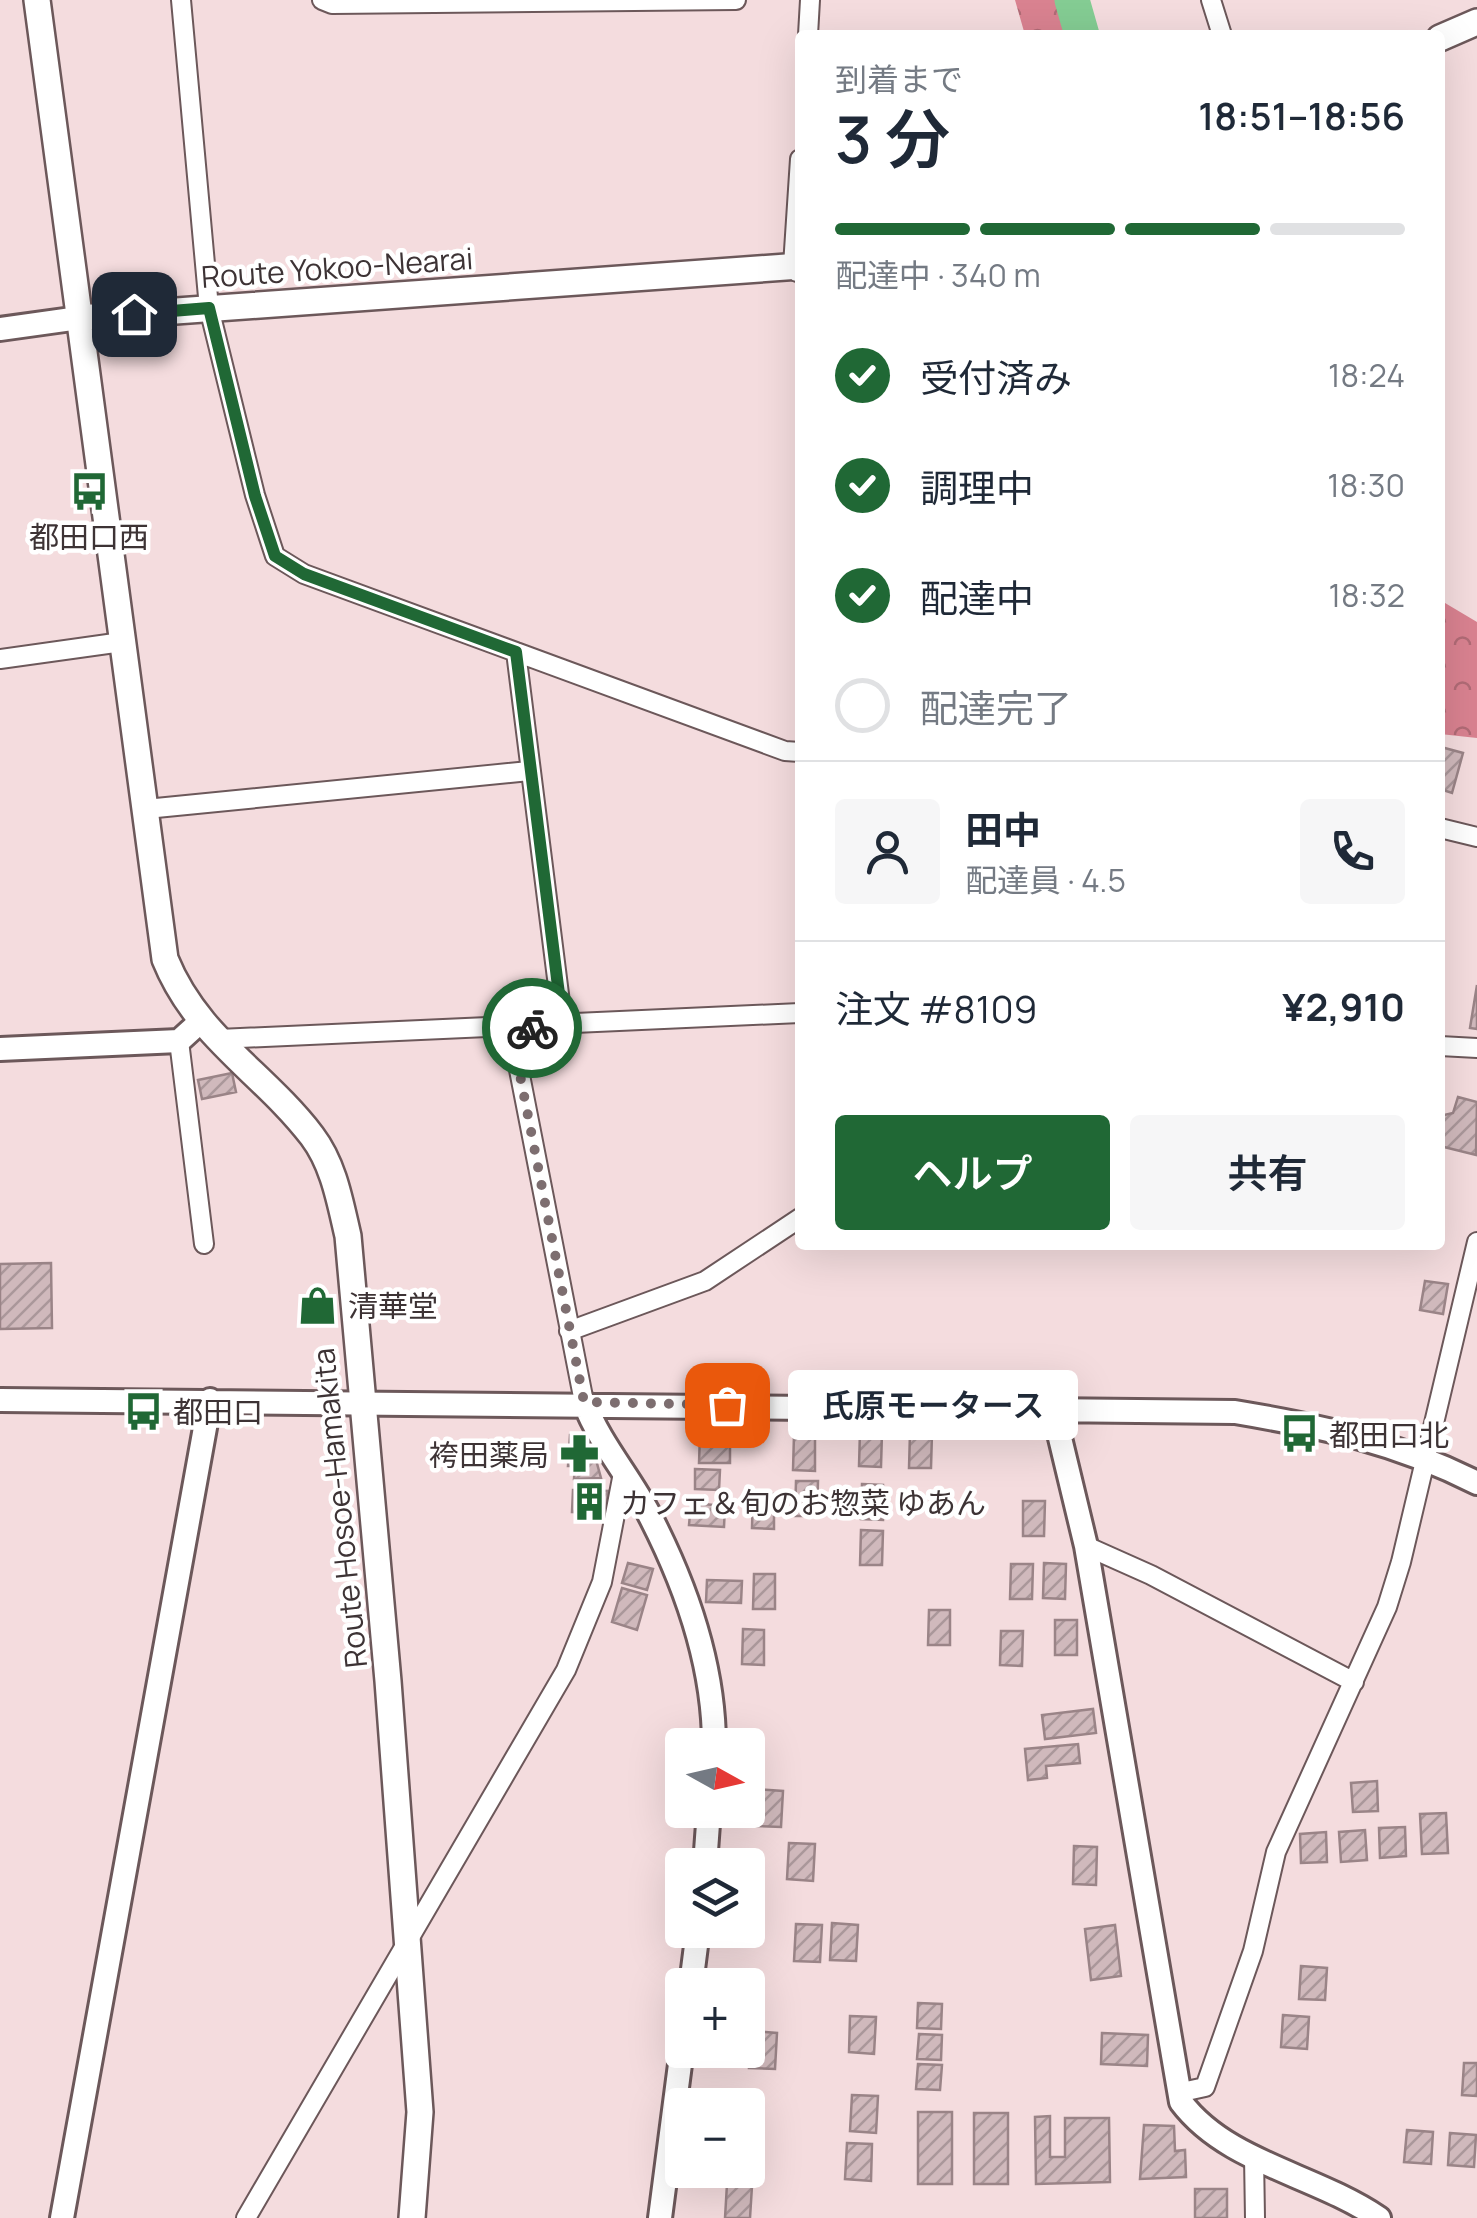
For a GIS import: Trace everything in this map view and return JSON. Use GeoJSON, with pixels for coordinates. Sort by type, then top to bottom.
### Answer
{"type":"FeatureCollection","features":[{"type":"Feature","properties":{"kind":"main road"},"geometry":{"type":"LineString","coordinates":[[36,0],[79,318]]}},
{"type":"Feature","properties":{"kind":"main road"},"geometry":{"type":"LineString","coordinates":[[1445,36],[1477,22]]}},
{"type":"Feature","properties":{"kind":"main road","name":"Route Yokoo-Nearai"},"geometry":{"type":"LineString","coordinates":[[79,318],[795,270]]}},
{"type":"Feature","properties":{"kind":"main road","name":"Route Hosoe-Hamakita"},"geometry":{"type":"LineString","coordinates":[[79,318],[165,959],[180,996],[312,1136],[334,1176],[348,1236],[388,1680],[420,2112],[412,2218]]}},
{"type":"Feature","properties":{"kind":"street"},"geometry":{"type":"LineString","coordinates":[[181,0],[209,308],[255,496],[275,556],[304,574],[795,752]]}},
{"type":"Feature","properties":{"kind":"street"},"geometry":{"type":"LineString","coordinates":[[329,1],[736,0]]}},
{"type":"Feature","properties":{"kind":"street"},"geometry":{"type":"LineString","coordinates":[[808,30],[810,0]]}},
{"type":"Feature","properties":{"kind":"street"},"geometry":{"type":"LineString","coordinates":[[1212,0],[1221,30]]}},
{"type":"Feature","properties":{"kind":"street"},"geometry":{"type":"LineString","coordinates":[[0,329],[79,318]]}},
{"type":"Feature","properties":{"kind":"street"},"geometry":{"type":"LineString","coordinates":[[0,659],[122,642]]}},
{"type":"Feature","properties":{"kind":"street"},"geometry":{"type":"LineString","coordinates":[[516,652],[563,1026]]}},
{"type":"Feature","properties":{"kind":"street"},"geometry":{"type":"LineString","coordinates":[[146,809],[529,770]]}},
{"type":"Feature","properties":{"kind":"street"},"geometry":{"type":"LineString","coordinates":[[1445,829],[1477,837]]}},
{"type":"Feature","properties":{"kind":"street"},"geometry":{"type":"LineString","coordinates":[[0,1049],[179,1042],[210,1030],[511,1029],[795,1014]]}},
{"type":"Feature","properties":{"kind":"street"},"geometry":{"type":"LineString","coordinates":[[511,1029],[584,1402],[650,1515],[679,1579],[704,1657],[712,1728]]}},
{"type":"Feature","properties":{"kind":"street"},"geometry":{"type":"LineString","coordinates":[[179,1042],[204,1244]]}},
{"type":"Feature","properties":{"kind":"street"},"geometry":{"type":"LineString","coordinates":[[1445,1046],[1477,1048]]}},
{"type":"Feature","properties":{"kind":"street"},"geometry":{"type":"LineString","coordinates":[[569,1330],[704,1281],[795,1221]]}},
{"type":"Feature","properties":{"kind":"street"},"geometry":{"type":"LineString","coordinates":[[1182,2092],[1205,2088],[1253,1951],[1276,1852],[1354,1682],[1396,1577],[1477,1242]]}},
{"type":"Feature","properties":{"kind":"street"},"geometry":{"type":"LineString","coordinates":[[0,1400],[584,1402],[1054,1413],[1235,1412],[1348,1431],[1427,1458],[1477,1483]]}},
{"type":"Feature","properties":{"kind":"street"},"geometry":{"type":"LineString","coordinates":[[62,2218],[210,1400]]}},
{"type":"Feature","properties":{"kind":"street"},"geometry":{"type":"LineString","coordinates":[[1054,1413],[1086,1546],[1181,2102],[1200,2128],[1254,2156],[1316,2181],[1378,2218]]}},
{"type":"Feature","properties":{"kind":"street"},"geometry":{"type":"LineString","coordinates":[[246,2218],[566,1670],[602,1582],[623,1472]]}},
{"type":"Feature","properties":{"kind":"street"},"geometry":{"type":"LineString","coordinates":[[1086,1546],[1151,1575],[1354,1682]]}},
{"type":"Feature","properties":{"kind":"street"},"geometry":{"type":"LineString","coordinates":[[660,2218],[680,2068]]}},
{"type":"Feature","properties":{"kind":"street"},"geometry":{"type":"LineString","coordinates":[[1254,2156],[1254,2218]]}},
{"type":"Feature","properties":{"kind":"green space"},"geometry":{"type":"Polygon","coordinates":[[[1015,0],[1080,0],[1084,30],[1024,30],[1015,0]]]}},
{"type":"Feature","properties":{"kind":"green space"},"geometry":{"type":"Polygon","coordinates":[[[1445,603],[1477,622],[1477,738],[1445,735],[1445,603]]]}},
{"type":"Feature","properties":{"kind":"building"},"geometry":{"type":"Polygon","coordinates":[[[1445,748],[1463,753],[1452,793],[1445,791],[1445,748]]]}},
{"type":"Feature","properties":{"kind":"building"},"geometry":{"type":"Polygon","coordinates":[[[1477,985],[1477,1029],[1470,1028],[1477,985]]]}},
{"type":"Feature","properties":{"kind":"building"},"geometry":{"type":"Polygon","coordinates":[[[232,1073],[236,1092],[202,1099],[198,1080],[232,1073]]]}},
{"type":"Feature","properties":{"kind":"building"},"geometry":{"type":"Polygon","coordinates":[[[1458,1097],[1477,1102],[1476,1155],[1445,1147],[1445,1115],[1453,1113],[1458,1097]]]}},
{"type":"Feature","properties":{"kind":"building"},"geometry":{"type":"Polygon","coordinates":[[[51,1263],[52,1328],[0,1329],[0,1264],[51,1263]]]}},
{"type":"Feature","properties":{"kind":"building"},"geometry":{"type":"Polygon","coordinates":[[[1425,1281],[1448,1284],[1443,1314],[1420,1310],[1425,1281]]]}},
{"type":"Feature","properties":{"kind":"building"},"geometry":{"type":"Polygon","coordinates":[[[860,1431],[882,1432],[881,1467],[859,1466],[860,1431]]]}},
{"type":"Feature","properties":{"kind":"building"},"geometry":{"type":"Polygon","coordinates":[[[910,1433],[932,1433],[931,1468],[909,1468],[910,1433]]]}},
{"type":"Feature","properties":{"kind":"building","name":"袴田薬局"},"geometry":{"type":"Polygon","coordinates":[[[570,1435],[582,1435],[589,1449],[587,1459],[596,1460],[601,1478],[574,1479],[575,1466],[568,1466],[570,1435]]]}},
{"type":"Feature","properties":{"kind":"building"},"geometry":{"type":"Polygon","coordinates":[[[700,1435],[730,1436],[730,1463],[699,1463],[700,1435]]]}},
{"type":"Feature","properties":{"kind":"building"},"geometry":{"type":"Polygon","coordinates":[[[794,1435],[815,1436],[815,1471],[793,1470],[794,1435]]]}},
{"type":"Feature","properties":{"kind":"building"},"geometry":{"type":"Polygon","coordinates":[[[695,1469],[720,1470],[719,1490],[695,1489],[695,1469]]]}},
{"type":"Feature","properties":{"kind":"building"},"geometry":{"type":"Polygon","coordinates":[[[796,1481],[818,1481],[817,1516],[795,1516],[796,1481]]]}},
{"type":"Feature","properties":{"kind":"building"},"geometry":{"type":"Polygon","coordinates":[[[862,1484],[883,1485],[883,1520],[861,1519],[862,1484]]]}},
{"type":"Feature","properties":{"kind":"building","name":"カフェ＆旬のお惣菜 ゆあん"},"geometry":{"type":"Polygon","coordinates":[[[573,1490],[608,1491],[606,1513],[572,1512],[573,1490]]]}},
{"type":"Feature","properties":{"kind":"building"},"geometry":{"type":"Polygon","coordinates":[[[753,1493],[774,1494],[774,1529],[752,1528],[753,1493]]]}},
{"type":"Feature","properties":{"kind":"building"},"geometry":{"type":"Polygon","coordinates":[[[1023,1501],[1045,1501],[1044,1536],[1023,1536],[1023,1501]]]}},
{"type":"Feature","properties":{"kind":"building"},"geometry":{"type":"Polygon","coordinates":[[[691,1503],[725,1506],[724,1527],[689,1525],[691,1503]]]}},
{"type":"Feature","properties":{"kind":"building"},"geometry":{"type":"Polygon","coordinates":[[[861,1530],[883,1531],[882,1565],[860,1565],[861,1530]]]}},
{"type":"Feature","properties":{"kind":"building"},"geometry":{"type":"Polygon","coordinates":[[[628,1563],[653,1569],[647,1590],[622,1583],[628,1563]]]}},
{"type":"Feature","properties":{"kind":"building"},"geometry":{"type":"Polygon","coordinates":[[[1044,1563],[1066,1564],[1065,1599],[1043,1598],[1044,1563]]]}},
{"type":"Feature","properties":{"kind":"building"},"geometry":{"type":"Polygon","coordinates":[[[1011,1564],[1033,1564],[1032,1599],[1010,1599],[1011,1564]]]}},
{"type":"Feature","properties":{"kind":"building"},"geometry":{"type":"Polygon","coordinates":[[[754,1574],[775,1574],[775,1609],[753,1609],[754,1574]]]}},
{"type":"Feature","properties":{"kind":"building"},"geometry":{"type":"Polygon","coordinates":[[[707,1580],[742,1581],[741,1603],[706,1602],[707,1580]]]}},
{"type":"Feature","properties":{"kind":"building"},"geometry":{"type":"Polygon","coordinates":[[[622,1588],[647,1595],[637,1630],[612,1622],[622,1588]]]}},
{"type":"Feature","properties":{"kind":"building"},"geometry":{"type":"Polygon","coordinates":[[[929,1610],[950,1610],[950,1645],[928,1645],[929,1610]]]}},
{"type":"Feature","properties":{"kind":"building"},"geometry":{"type":"Polygon","coordinates":[[[1055,1620],[1077,1620],[1077,1655],[1055,1655],[1055,1620]]]}},
{"type":"Feature","properties":{"kind":"building"},"geometry":{"type":"Polygon","coordinates":[[[743,1629],[764,1630],[764,1665],[742,1664],[743,1629]]]}},
{"type":"Feature","properties":{"kind":"building"},"geometry":{"type":"Polygon","coordinates":[[[1001,1631],[1023,1631],[1022,1666],[1000,1665],[1001,1631]]]}},
{"type":"Feature","properties":{"kind":"building"},"geometry":{"type":"Polygon","coordinates":[[[1093,1709],[1096,1733],[1045,1739],[1042,1715],[1093,1709]]]}},
{"type":"Feature","properties":{"kind":"building"},"geometry":{"type":"Polygon","coordinates":[[[1078,1744],[1080,1763],[1046,1766],[1047,1778],[1028,1780],[1025,1749],[1078,1744]]]}},
{"type":"Feature","properties":{"kind":"building"},"geometry":{"type":"Polygon","coordinates":[[[1377,1781],[1378,1811],[1353,1812],[1351,1783],[1377,1781]]]}},
{"type":"Feature","properties":{"kind":"building"},"geometry":{"type":"Polygon","coordinates":[[[765,1790],[783,1791],[781,1827],[765,1826],[765,1790]]]}},
{"type":"Feature","properties":{"kind":"building"},"geometry":{"type":"Polygon","coordinates":[[[1446,1813],[1448,1853],[1422,1854],[1420,1814],[1446,1813]]]}},
{"type":"Feature","properties":{"kind":"building"},"geometry":{"type":"Polygon","coordinates":[[[1405,1827],[1406,1856],[1380,1858],[1379,1828],[1405,1827]]]}},
{"type":"Feature","properties":{"kind":"building"},"geometry":{"type":"Polygon","coordinates":[[[1365,1830],[1367,1860],[1341,1862],[1339,1832],[1365,1830]]]}},
{"type":"Feature","properties":{"kind":"building"},"geometry":{"type":"Polygon","coordinates":[[[1326,1832],[1327,1862],[1301,1863],[1300,1834],[1326,1832]]]}},
{"type":"Feature","properties":{"kind":"building"},"geometry":{"type":"Polygon","coordinates":[[[789,1843],[815,1844],[813,1881],[787,1879],[789,1843]]]}},
{"type":"Feature","properties":{"kind":"building"},"geometry":{"type":"Polygon","coordinates":[[[1074,1846],[1097,1847],[1096,1885],[1073,1884],[1074,1846]]]}},
{"type":"Feature","properties":{"kind":"building"},"geometry":{"type":"Polygon","coordinates":[[[832,1923],[858,1925],[856,1961],[830,1960],[832,1923]]]}},
{"type":"Feature","properties":{"kind":"building"},"geometry":{"type":"Polygon","coordinates":[[[796,1924],[822,1925],[820,1962],[794,1961],[796,1924]]]}},
{"type":"Feature","properties":{"kind":"building"},"geometry":{"type":"Polygon","coordinates":[[[1115,1925],[1121,1976],[1091,1980],[1085,1929],[1115,1925]]]}},
{"type":"Feature","properties":{"kind":"building"},"geometry":{"type":"Polygon","coordinates":[[[1301,1966],[1327,1968],[1325,2000],[1299,1999],[1301,1966]]]}},
{"type":"Feature","properties":{"kind":"building"},"geometry":{"type":"Polygon","coordinates":[[[918,2003],[942,2004],[941,2029],[917,2028],[918,2003]]]}},
{"type":"Feature","properties":{"kind":"building"},"geometry":{"type":"Polygon","coordinates":[[[1283,2015],[1309,2017],[1307,2049],[1281,2047],[1283,2015]]]}},
{"type":"Feature","properties":{"kind":"building"},"geometry":{"type":"Polygon","coordinates":[[[850,2016],[876,2017],[874,2054],[849,2052],[850,2016]]]}},
{"type":"Feature","properties":{"kind":"building"},"geometry":{"type":"Polygon","coordinates":[[[765,2032],[777,2033],[775,2069],[749,2068],[765,2068],[765,2032]]]}},
{"type":"Feature","properties":{"kind":"building"},"geometry":{"type":"Polygon","coordinates":[[[1102,2033],[1148,2035],[1147,2066],[1101,2064],[1102,2033]]]}},
{"type":"Feature","properties":{"kind":"building"},"geometry":{"type":"Polygon","coordinates":[[[919,2034],[942,2035],[941,2060],[917,2059],[919,2034]]]}},
{"type":"Feature","properties":{"kind":"building"},"geometry":{"type":"Polygon","coordinates":[[[1464,2063],[1477,2063],[1477,2096],[1462,2095],[1464,2063]]]}},
{"type":"Feature","properties":{"kind":"building"},"geometry":{"type":"Polygon","coordinates":[[[918,2064],[942,2065],[940,2090],[916,2089],[918,2064]]]}},
{"type":"Feature","properties":{"kind":"building"},"geometry":{"type":"Polygon","coordinates":[[[852,2095],[878,2096],[876,2133],[850,2131],[852,2095]]]}},
{"type":"Feature","properties":{"kind":"building"},"geometry":{"type":"Polygon","coordinates":[[[918,2112],[952,2112],[952,2184],[918,2184],[918,2112]]]}},
{"type":"Feature","properties":{"kind":"building"},"geometry":{"type":"Polygon","coordinates":[[[974,2113],[1008,2113],[1008,2184],[974,2184],[974,2113]]]}},
{"type":"Feature","properties":{"kind":"building"},"geometry":{"type":"Polygon","coordinates":[[[1050,2116],[1050,2157],[1065,2157],[1065,2118],[1109,2118],[1110,2182],[1036,2184],[1035,2117],[1050,2116]]]}},
{"type":"Feature","properties":{"kind":"building"},"geometry":{"type":"Polygon","coordinates":[[[1144,2125],[1174,2126],[1175,2151],[1185,2150],[1186,2177],[1140,2179],[1144,2125]]]}},
{"type":"Feature","properties":{"kind":"building"},"geometry":{"type":"Polygon","coordinates":[[[1407,2130],[1433,2132],[1431,2164],[1404,2162],[1407,2130]]]}},
{"type":"Feature","properties":{"kind":"building"},"geometry":{"type":"Polygon","coordinates":[[[1450,2133],[1476,2135],[1474,2167],[1448,2165],[1450,2133]]]}},
{"type":"Feature","properties":{"kind":"building"},"geometry":{"type":"Polygon","coordinates":[[[847,2143],[872,2144],[871,2181],[845,2179],[847,2143]]]}},
{"type":"Feature","properties":{"kind":"building"},"geometry":{"type":"Polygon","coordinates":[[[727,2188],[752,2188],[750,2218],[725,2218],[727,2188]]]}},
{"type":"Feature","properties":{"kind":"building"},"geometry":{"type":"Polygon","coordinates":[[[1195,2189],[1227,2189],[1227,2218],[1195,2218],[1195,2189]]]}},
{"type":"Feature","properties":{"kind":"waterway"},"geometry":{"type":"LineString","coordinates":[[1072,0],[1081,30]]}},
{"type":"Feature","properties":{"kind":"way so far"},"geometry":{"type":"LineString","coordinates":[[532,1028],[511,1029],[584,1402],[727,1405]]}},
{"type":"Feature","properties":{"kind":"place","name":"都田口西"},"geometry":{"type":"Point","coordinates":[89,492]}},
{"type":"Feature","properties":{"kind":"place","name":"清華堂"},"geometry":{"type":"Point","coordinates":[318,1305]}},
{"type":"Feature","properties":{"kind":"place","name":"氏原モータース"},"geometry":{"type":"Point","coordinates":[727,1405]}},
{"type":"Feature","properties":{"kind":"place","name":"都田口"},"geometry":{"type":"Point","coordinates":[143,1411]}},
{"type":"Feature","properties":{"kind":"place","name":"都田口北"},"geometry":{"type":"Point","coordinates":[1299,1434]}},
{"type":"Feature","properties":{"kind":"place","name":"袴田薬局"},"geometry":{"type":"Point","coordinates":[579,1454]}},
{"type":"Feature","properties":{"kind":"place","name":"カフェ＆旬のお惣菜 ゆあん"},"geometry":{"type":"Point","coordinates":[590,1502]}},
{"type":"Feature","properties":{"kind":"route"},"geometry":{"type":"LineString","coordinates":[[134,314],[209,308],[255,496],[275,556],[304,574],[516,652],[563,1026],[532,1028]]}}]}
